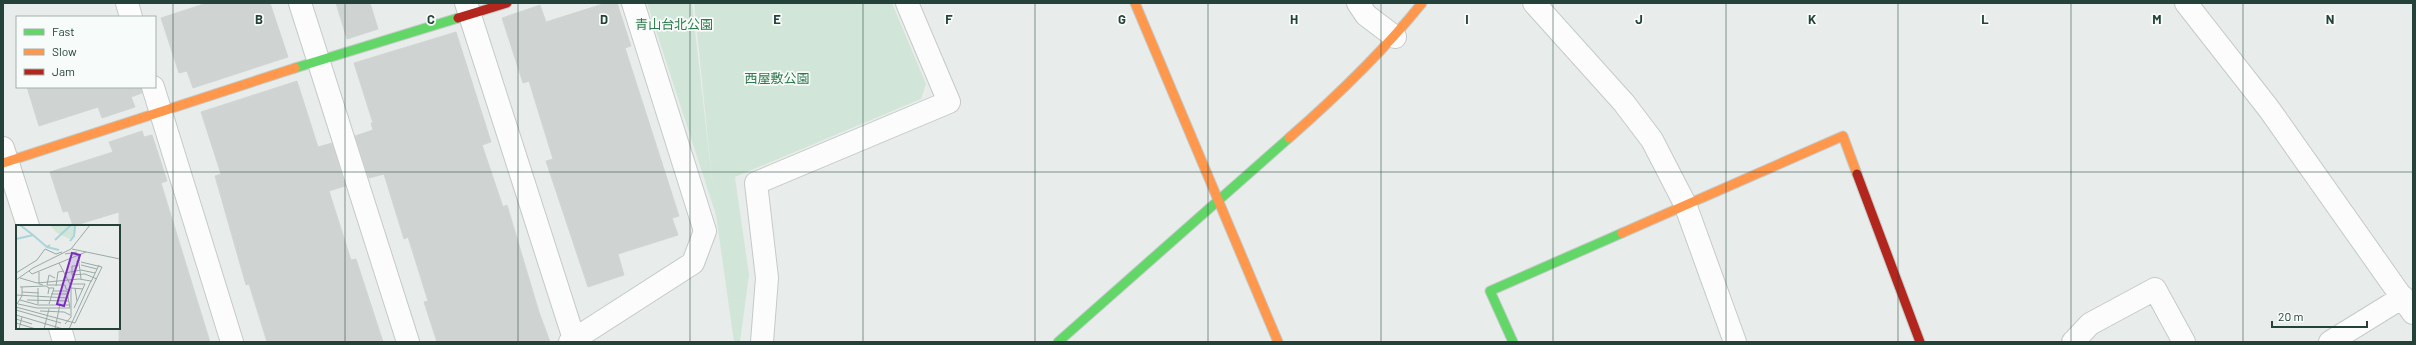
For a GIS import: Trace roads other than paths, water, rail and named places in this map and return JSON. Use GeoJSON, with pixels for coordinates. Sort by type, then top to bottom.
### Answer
{"type":"FeatureCollection","features":[{"type":"Feature","properties":{"kind":"street"},"geometry":{"type":"LineString","coordinates":[[126,3],[131,16]]}},
{"type":"Feature","properties":{"kind":"street"},"geometry":{"type":"LineString","coordinates":[[300,3],[317,61],[408,342]]}},
{"type":"Feature","properties":{"kind":"street"},"geometry":{"type":"LineString","coordinates":[[28,225],[4,158],[160,112],[317,61],[468,9],[507,3]]}},
{"type":"Feature","properties":{"kind":"street"},"geometry":{"type":"LineString","coordinates":[[468,9],[572,341],[693,263],[704,231],[633,3]]}},
{"type":"Feature","properties":{"kind":"street"},"geometry":{"type":"LineString","coordinates":[[762,342],[767,278],[756,183],[949,102],[907,3]]}},
{"type":"Feature","properties":{"kind":"street"},"geometry":{"type":"LineString","coordinates":[[1135,3],[1219,198],[1278,342]]}},
{"type":"Feature","properties":{"kind":"street"},"geometry":{"type":"LineString","coordinates":[[1358,3],[1366,15],[1395,37]]}},
{"type":"Feature","properties":{"kind":"street"},"geometry":{"type":"LineString","coordinates":[[1058,342],[1219,198],[1328,104],[1395,37],[1422,3]]}},
{"type":"Feature","properties":{"kind":"street"},"geometry":{"type":"LineString","coordinates":[[1534,3],[1624,103],[1652,140],[1684,204],[1735,342]]}},
{"type":"Feature","properties":{"kind":"street"},"geometry":{"type":"LineString","coordinates":[[2186,3],[2269,109],[2408,305],[2330,342]]}},
{"type":"Feature","properties":{"kind":"street"},"geometry":{"type":"LineString","coordinates":[[153,88],[232,342]]}},
{"type":"Feature","properties":{"kind":"street"},"geometry":{"type":"LineString","coordinates":[[1513,342],[1490,291],[1684,204],[1843,136],[1920,342]]}},
{"type":"Feature","properties":{"kind":"street"},"geometry":{"type":"LineString","coordinates":[[2073,342],[2090,324],[2154,289],[2184,342]]}},
{"type":"Feature","properties":{"kind":"street"},"geometry":{"type":"LineString","coordinates":[[60,329],[64,342]]}},
{"type":"Feature","properties":{"kind":"park label","name":"青山台北公園"},"geometry":{"type":"Point","coordinates":[674,24]}},
{"type":"Feature","properties":{"kind":"park label","name":"西屋敷公園"},"geometry":{"type":"Point","coordinates":[777,78]}}]}
